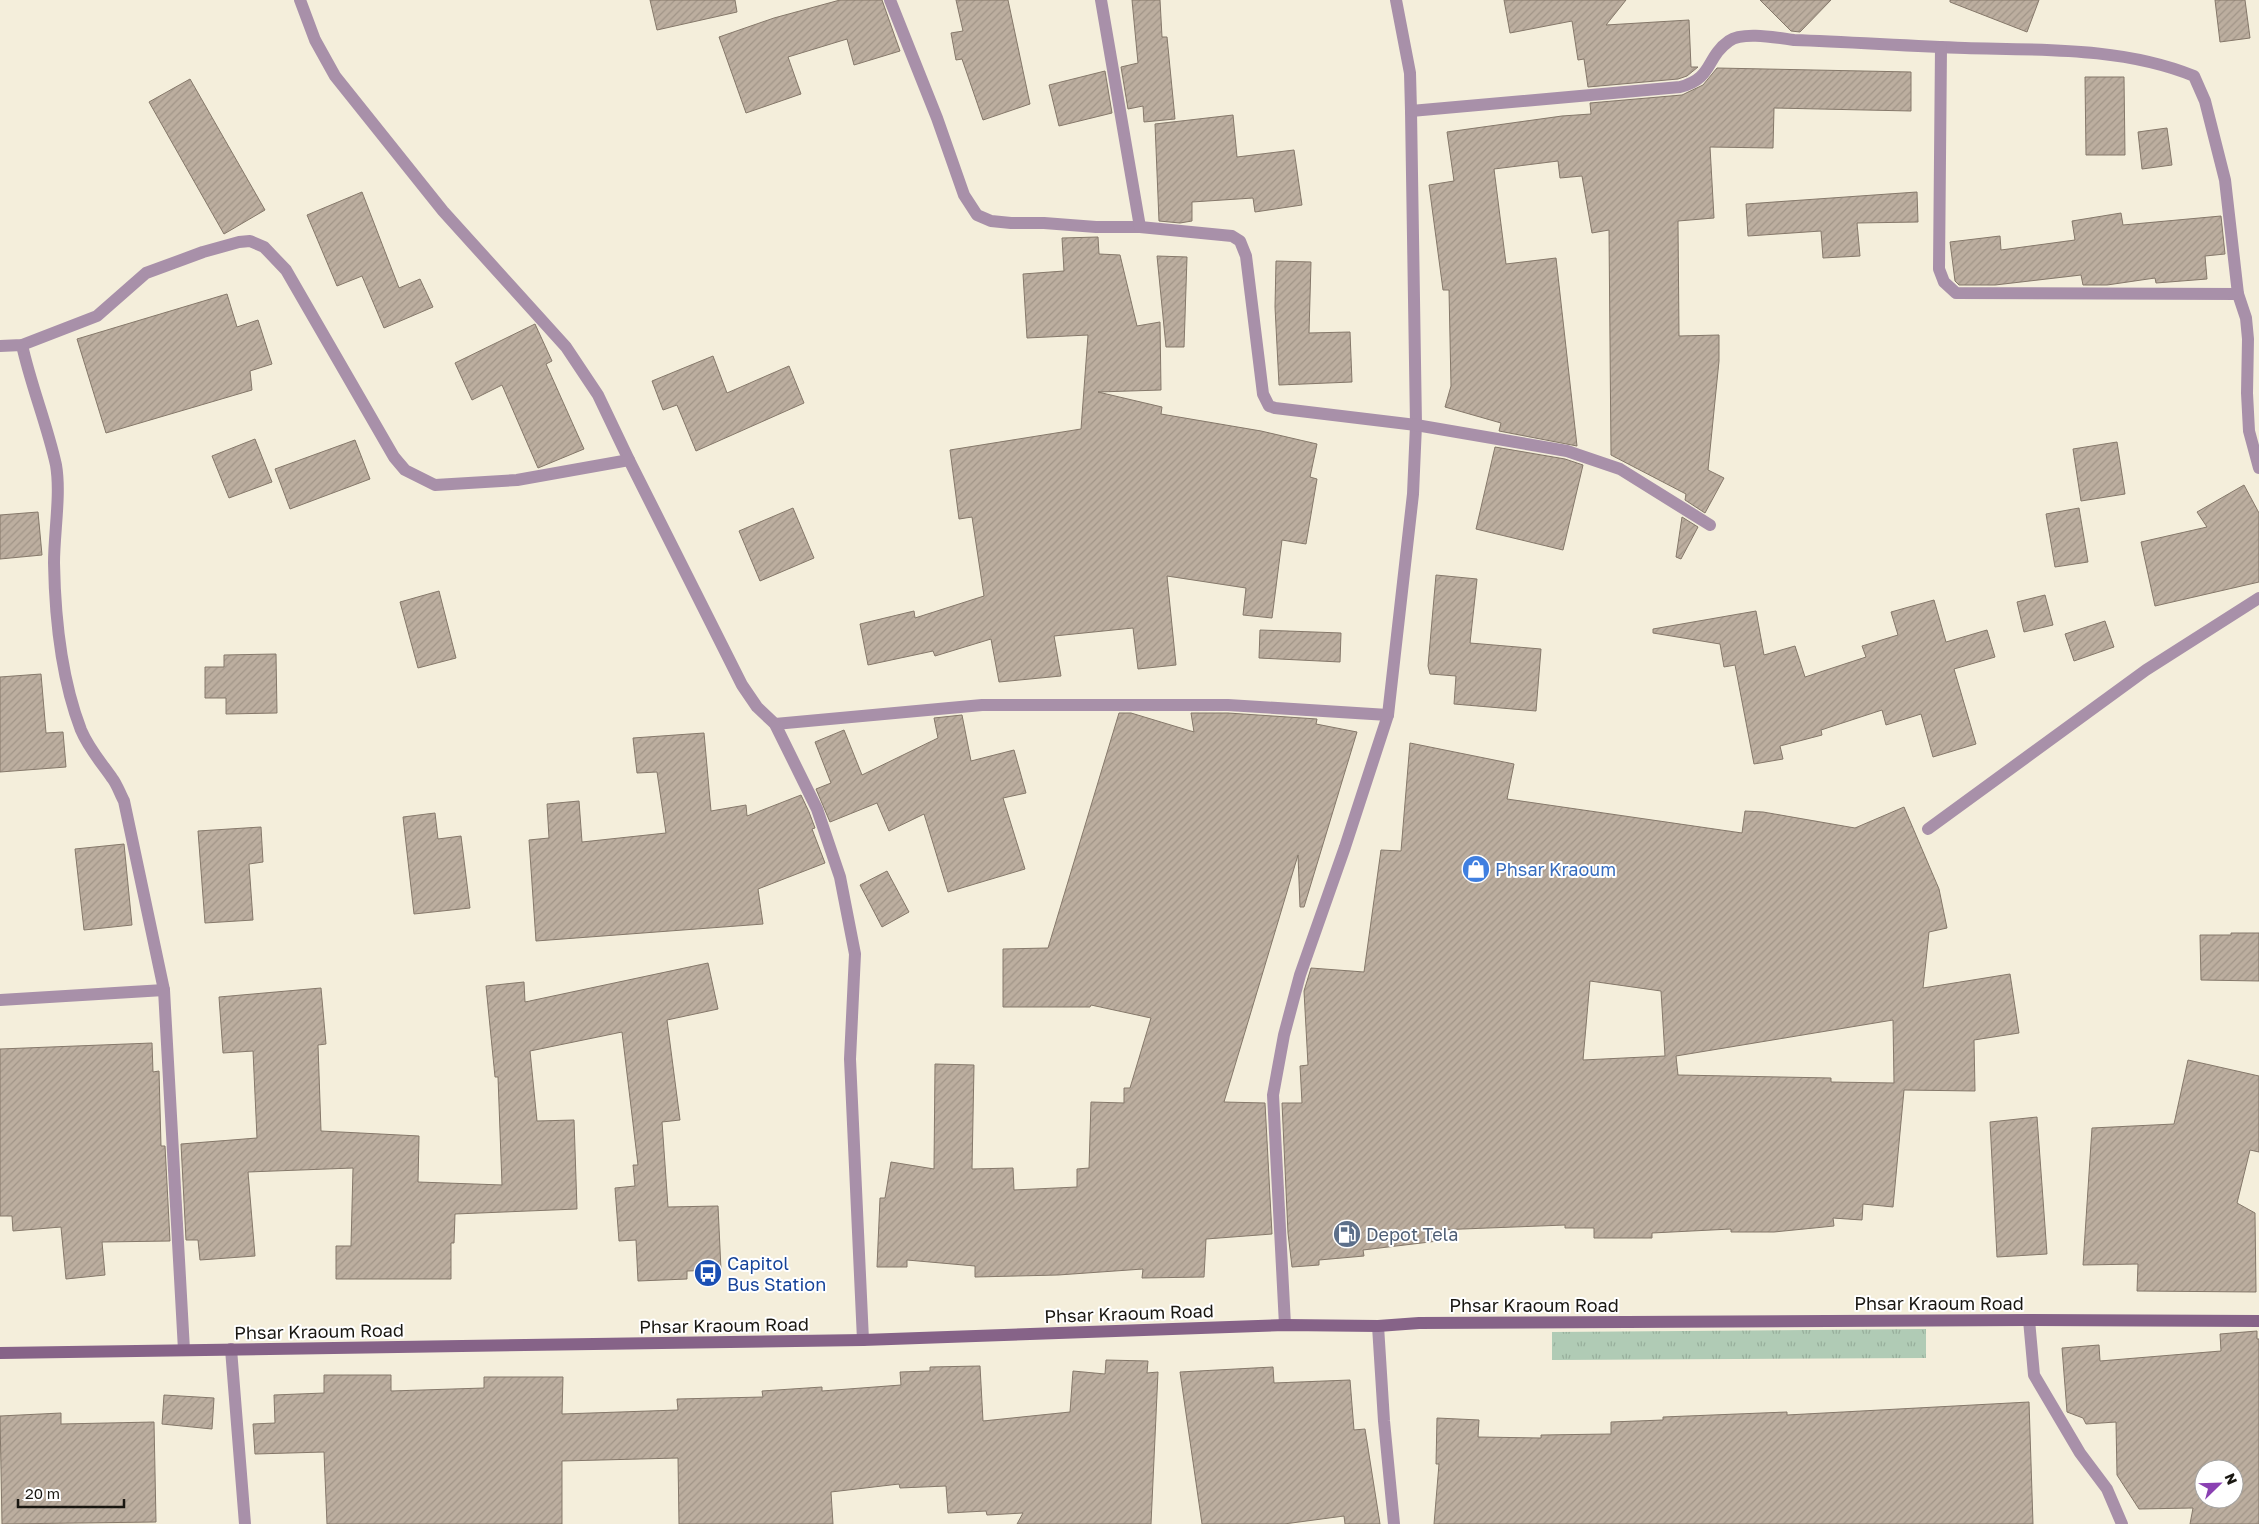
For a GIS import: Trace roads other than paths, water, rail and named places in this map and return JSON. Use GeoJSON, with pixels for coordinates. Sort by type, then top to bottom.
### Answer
{"type":"FeatureCollection","features":[{"type":"Feature","properties":{"kind":"main road","name":"Phsar Kraoum Road"},"geometry":{"type":"LineString","coordinates":[[0,1353],[864,1340],[1285,1325],[1378,1326],[1419,1323],[2029,1320],[2259,1321]]}},
{"type":"Feature","properties":{"kind":"street"},"geometry":{"type":"LineString","coordinates":[[300,0],[315,40],[335,76],[443,211],[566,347],[580,365],[598,395],[628,460],[742,685],[757,707],[775,724],[817,809],[840,876],[855,954],[850,1059],[864,1340]]}},
{"type":"Feature","properties":{"kind":"street"},"geometry":{"type":"LineString","coordinates":[[890,0],[938,118],[964,195],[977,214],[991,221],[1096,227],[1140,227],[1232,236],[1240,241],[1246,256],[1263,394],[1269,406],[1416,425],[1567,451],[1620,469],[1710,525]]}},
{"type":"Feature","properties":{"kind":"street"},"geometry":{"type":"LineString","coordinates":[[1101,0],[1140,227]]}},
{"type":"Feature","properties":{"kind":"street"},"geometry":{"type":"LineString","coordinates":[[1285,1325],[1273,1095],[1284,1035],[1300,975],[1345,847],[1388,715],[1413,494],[1416,425],[1410,73],[1396,0]]}},
{"type":"Feature","properties":{"kind":"street"},"geometry":{"type":"LineString","coordinates":[[1411,111],[1680,87],[1694,83],[1705,73],[1715,55],[1730,40],[1757,35],[1794,40],[2054,50],[2140,59],[2194,76],[2205,101],[2225,180],[2238,294],[2254,341],[2247,394],[2249,430],[2259,468]]}},
{"type":"Feature","properties":{"kind":"street"},"geometry":{"type":"LineString","coordinates":[[1941,47],[1939,269],[1944,282],[1956,293],[2238,294]]}},
{"type":"Feature","properties":{"kind":"street"},"geometry":{"type":"LineString","coordinates":[[0,346],[22,345],[97,316],[146,274],[203,252],[239,242],[250,241],[264,246],[286,270],[394,457],[405,470],[414,476],[435,485],[517,480],[628,460]]}},
{"type":"Feature","properties":{"kind":"street"},"geometry":{"type":"LineString","coordinates":[[22,345],[29,376],[40,406],[58,486],[54,563],[57,611],[66,681],[81,731],[97,760],[113,778],[124,801],[164,990],[184,1350]]}},
{"type":"Feature","properties":{"kind":"street"},"geometry":{"type":"LineString","coordinates":[[1928,829],[2146,670],[2259,598]]}},
{"type":"Feature","properties":{"kind":"street"},"geometry":{"type":"LineString","coordinates":[[775,724],[982,705],[1228,705],[1388,715]]}},
{"type":"Feature","properties":{"kind":"street"},"geometry":{"type":"LineString","coordinates":[[0,1000],[164,990]]}},
{"type":"Feature","properties":{"kind":"street"},"geometry":{"type":"LineString","coordinates":[[2029,1320],[2034,1375],[2080,1452],[2107,1489],[2122,1524]]}},
{"type":"Feature","properties":{"kind":"street"},"geometry":{"type":"LineString","coordinates":[[1378,1326],[1384,1421],[1394,1524]]}},
{"type":"Feature","properties":{"kind":"street"},"geometry":{"type":"LineString","coordinates":[[231,1349],[245,1524]]}},
{"type":"Feature","properties":{"kind":"place","name":"Phsar Kraoum"},"geometry":{"type":"Point","coordinates":[1476,869]}},
{"type":"Feature","properties":{"kind":"place","name":"Depot Tela"},"geometry":{"type":"Point","coordinates":[1347,1234]}},
{"type":"Feature","properties":{"kind":"place","name":"Capitol Bus Station"},"geometry":{"type":"Point","coordinates":[708,1273]}}]}
